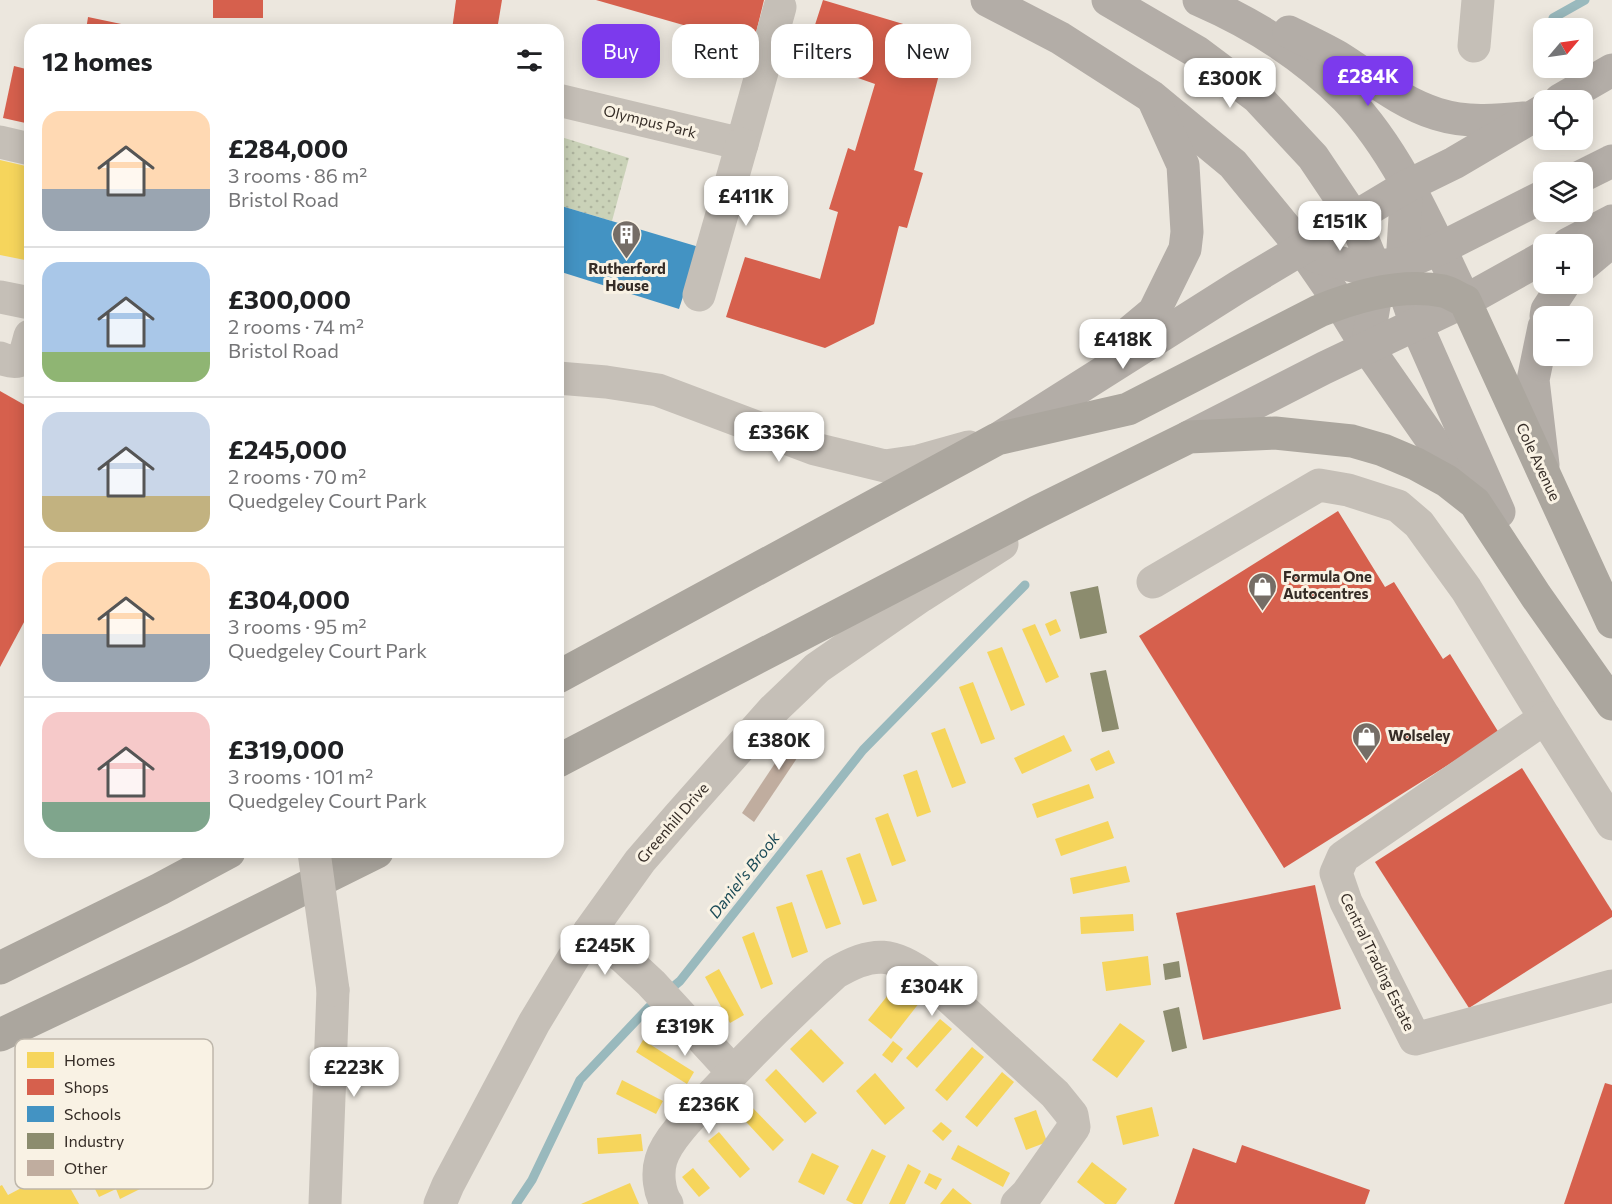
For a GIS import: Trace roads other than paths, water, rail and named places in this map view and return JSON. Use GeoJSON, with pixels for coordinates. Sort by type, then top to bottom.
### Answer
{"type":"FeatureCollection","features":[{"type":"Feature","properties":{"kind":"highway"},"geometry":{"type":"LineString","coordinates":[[564,674],[997,439],[1128,409],[1318,311],[1389,279],[1446,292],[1465,301]]}},
{"type":"Feature","properties":{"kind":"highway","name":"Cole Avenue"},"geometry":{"type":"LineString","coordinates":[[1465,301],[1612,622]]}},
{"type":"Feature","properties":{"kind":"highway"},"geometry":{"type":"LineString","coordinates":[[564,758],[1039,511],[1189,437],[1275,433],[1352,441],[1383,450],[1447,481],[1475,503],[1536,596],[1612,704]]}},
{"type":"Feature","properties":{"kind":"highway"},"geometry":{"type":"LineString","coordinates":[[0,968],[218,858]]}},
{"type":"Feature","properties":{"kind":"highway"},"geometry":{"type":"LineString","coordinates":[[0,1035],[186,947],[365,858]]}},
{"type":"Feature","properties":{"kind":"main road"},"geometry":{"type":"LineString","coordinates":[[987,0],[1060,38],[1152,97],[1233,164],[1302,248],[1475,503]]}},
{"type":"Feature","properties":{"kind":"main road"},"geometry":{"type":"LineString","coordinates":[[1108,0],[1197,52],[1257,97],[1313,157],[1354,218],[1416,324],[1536,596]]}},
{"type":"Feature","properties":{"kind":"main road"},"geometry":{"type":"LineString","coordinates":[[1199,0],[1238,17],[1297,54],[1346,98],[1390,157],[1465,301]]}},
{"type":"Feature","properties":{"kind":"main road"},"geometry":{"type":"LineString","coordinates":[[1223,0],[1336,56],[1390,91],[1430,111],[1473,120],[1490,121],[1533,115]]}},
{"type":"Feature","properties":{"kind":"main road"},"geometry":{"type":"LineString","coordinates":[[1577,90],[1612,70]]}},
{"type":"Feature","properties":{"kind":"main road"},"geometry":{"type":"LineString","coordinates":[[997,439],[1154,312],[1185,249],[1187,232],[1183,165],[1152,97]]}},
{"type":"Feature","properties":{"kind":"main road"},"geometry":{"type":"LineString","coordinates":[[997,439],[1302,248],[1407,186],[1454,163],[1533,116]]}},
{"type":"Feature","properties":{"kind":"main road"},"geometry":{"type":"LineString","coordinates":[[1593,170],[1612,161]]}},
{"type":"Feature","properties":{"kind":"main road"},"geometry":{"type":"LineString","coordinates":[[1367,347],[1389,279],[1407,186]]}},
{"type":"Feature","properties":{"kind":"main road"},"geometry":{"type":"LineString","coordinates":[[1389,279],[1439,249],[1533,202]]}},
{"type":"Feature","properties":{"kind":"main road"},"geometry":{"type":"LineString","coordinates":[[1587,234],[1612,221]]}},
{"type":"Feature","properties":{"kind":"main road"},"geometry":{"type":"LineString","coordinates":[[1593,257],[1612,241]]}},
{"type":"Feature","properties":{"kind":"main road"},"geometry":{"type":"LineString","coordinates":[[1302,248],[1389,279]]}},
{"type":"Feature","properties":{"kind":"main road"},"geometry":{"type":"LineString","coordinates":[[1189,437],[1367,347],[1465,301],[1533,264]]}},
{"type":"Feature","properties":{"kind":"main road"},"geometry":{"type":"LineString","coordinates":[[1536,366],[1533,380],[1544,473]]}},
{"type":"Feature","properties":{"kind":"street"},"geometry":{"type":"LineString","coordinates":[[1474,46],[1478,0]]}},
{"type":"Feature","properties":{"kind":"street"},"geometry":{"type":"LineString","coordinates":[[699,295],[780,7]]}},
{"type":"Feature","properties":{"kind":"street","name":"Olympus Park"},"geometry":{"type":"LineString","coordinates":[[564,101],[742,144]]}},
{"type":"Feature","properties":{"kind":"street"},"geometry":{"type":"LineString","coordinates":[[0,142],[24,148]]}},
{"type":"Feature","properties":{"kind":"street"},"geometry":{"type":"LineString","coordinates":[[0,297],[24,302]]}},
{"type":"Feature","properties":{"kind":"street"},"geometry":{"type":"LineString","coordinates":[[0,358],[13,364],[19,362],[24,355]]}},
{"type":"Feature","properties":{"kind":"street"},"geometry":{"type":"LineString","coordinates":[[564,378],[658,390],[816,449],[885,466],[919,461],[997,439]]}},
{"type":"Feature","properties":{"kind":"street"},"geometry":{"type":"LineString","coordinates":[[1153,582],[1319,485],[1348,490],[1398,506],[1419,524],[1466,589],[1612,824]]}},
{"type":"Feature","properties":{"kind":"street","name":"Greenhill Drive"},"geometry":{"type":"LineString","coordinates":[[440,1204],[534,1023],[589,932],[640,861],[678,817],[773,710],[818,668],[921,596],[1006,542],[1039,511]]}},
{"type":"Feature","properties":{"kind":"street","name":"Central Trading Estate"},"geometry":{"type":"LineString","coordinates":[[1545,718],[1343,857],[1336,873],[1346,902],[1415,1039],[1612,986]]}},
{"type":"Feature","properties":{"kind":"street"},"geometry":{"type":"LineString","coordinates":[[315,858],[333,990],[325,1204]]}},
{"type":"Feature","properties":{"kind":"street"},"geometry":{"type":"LineString","coordinates":[[589,932],[623,957],[651,982],[733,1072]]}},
{"type":"Feature","properties":{"kind":"street"},"geometry":{"type":"LineString","coordinates":[[667,1204],[662,1198],[660,1188],[661,1160],[669,1144],[687,1121],[733,1072],[835,973],[851,963],[877,956],[895,958],[911,965],[929,979],[1055,1094],[1072,1115],[1074,1127],[1027,1194],[1017,1204]]}},
{"type":"Feature","properties":{"kind":"waterway","name":"Daniel's Brook"},"geometry":{"type":"LineString","coordinates":[[1553,18],[1585,0]]}},
{"type":"Feature","properties":{"kind":"waterway","name":"Daniel's Brook"},"geometry":{"type":"LineString","coordinates":[[516,1204],[532,1180],[580,1080],[648,1008],[680,981],[863,750],[1025,585]]}},
{"type":"Feature","properties":{"kind":"place","name":"Rutherford House"},"geometry":{"type":"Point","coordinates":[627,260]}},
{"type":"Feature","properties":{"kind":"place","name":"Formula One Autocentres"},"geometry":{"type":"Point","coordinates":[1262,612]}},
{"type":"Feature","properties":{"kind":"place","name":"Wolseley"},"geometry":{"type":"Point","coordinates":[1367,762]}}]}
